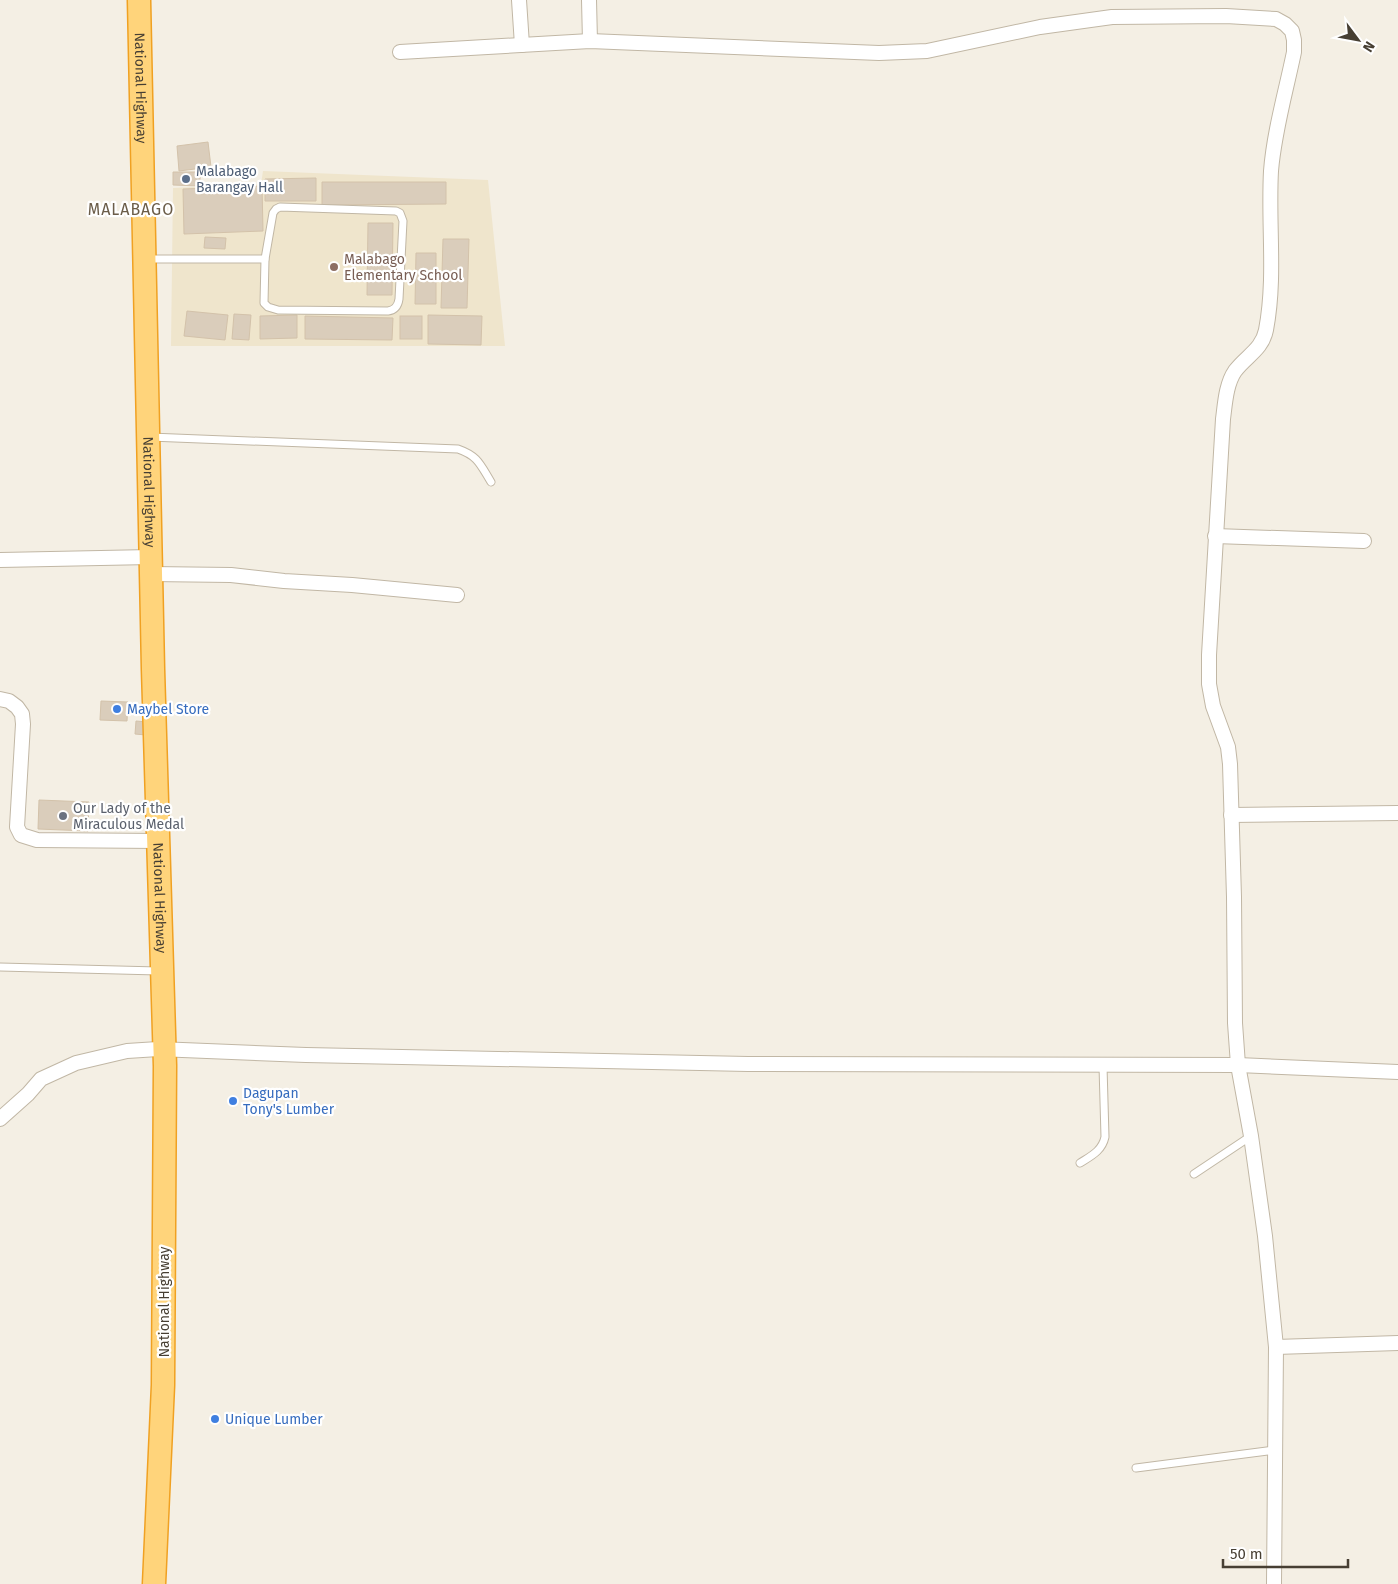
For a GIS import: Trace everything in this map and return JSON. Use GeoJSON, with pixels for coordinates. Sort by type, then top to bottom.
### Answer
{"type":"FeatureCollection","features":[{"type":"Feature","properties":{"kind":"highway","name":"National Highway"},"geometry":{"type":"LineString","coordinates":[[139,0],[147,437],[165,1147],[163,1385],[154,1584]]}},
{"type":"Feature","properties":{"kind":"street"},"geometry":{"type":"LineString","coordinates":[[519,0],[522,45]]}},
{"type":"Feature","properties":{"kind":"street"},"geometry":{"type":"LineString","coordinates":[[589,0],[590,41]]}},
{"type":"Feature","properties":{"kind":"street"},"geometry":{"type":"LineString","coordinates":[[400,52],[590,41],[879,53],[927,51],[1040,27],[1112,17],[1226,16],[1276,19],[1286,24],[1292,31],[1294,52],[1271,170],[1273,271],[1266,330],[1263,342],[1235,372],[1227,393],[1223,419],[1209,655],[1209,684],[1213,706],[1228,747],[1235,1023],[1238,1065],[1251,1136],[1265,1236],[1276,1347],[1274,1584]]}},
{"type":"Feature","properties":{"kind":"street"},"geometry":{"type":"LineString","coordinates":[[1216,536],[1364,541]]}},
{"type":"Feature","properties":{"kind":"street"},"geometry":{"type":"LineString","coordinates":[[0,560],[151,565],[284,581],[457,595]]}},
{"type":"Feature","properties":{"kind":"street"},"geometry":{"type":"LineString","coordinates":[[0,698],[9,701],[22,714],[22,753],[17,826],[21,836],[37,840],[158,841]]}},
{"type":"Feature","properties":{"kind":"street"},"geometry":{"type":"LineString","coordinates":[[1231,815],[1398,813]]}},
{"type":"Feature","properties":{"kind":"street"},"geometry":{"type":"LineString","coordinates":[[0,1119],[28,1094],[41,1079],[76,1063],[127,1051],[164,1049],[306,1055],[748,1064],[1238,1065],[1398,1072]]}},
{"type":"Feature","properties":{"kind":"street"},"geometry":{"type":"LineString","coordinates":[[1276,1347],[1398,1343]]}},
{"type":"Feature","properties":{"kind":"lane"},"geometry":{"type":"LineString","coordinates":[[280,207],[396,211],[402,216],[399,299],[393,310],[271,309],[264,302],[265,259],[273,213],[280,207]]}},
{"type":"Feature","properties":{"kind":"lane"},"geometry":{"type":"LineString","coordinates":[[145,259],[265,259]]}},
{"type":"Feature","properties":{"kind":"lane"},"geometry":{"type":"LineString","coordinates":[[147,437],[458,449],[471,453],[490,482]]}},
{"type":"Feature","properties":{"kind":"lane"},"geometry":{"type":"LineString","coordinates":[[0,967],[161,971]]}},
{"type":"Feature","properties":{"kind":"lane"},"geometry":{"type":"LineString","coordinates":[[1080,1162],[1098,1152],[1103,1144],[1103,1066]]}},
{"type":"Feature","properties":{"kind":"lane"},"geometry":{"type":"LineString","coordinates":[[1194,1174],[1251,1136]]}},
{"type":"Feature","properties":{"kind":"lane"},"geometry":{"type":"LineString","coordinates":[[1136,1468],[1275,1450]]}},
{"type":"Feature","properties":{"kind":"shaded area","name":"Malabago Elementary School"},"geometry":{"type":"Polygon","coordinates":[[[263,171],[488,180],[505,346],[171,346],[173,188],[261,184],[263,171]]]}},
{"type":"Feature","properties":{"kind":"building"},"geometry":{"type":"Polygon","coordinates":[[[208,142],[211,167],[179,171],[177,146],[208,142]]]}},
{"type":"Feature","properties":{"kind":"building","name":"Malabago Barangay Hall"},"geometry":{"type":"Polygon","coordinates":[[[173,172],[200,172],[200,186],[173,185],[173,172]]]}},
{"type":"Feature","properties":{"kind":"building"},"geometry":{"type":"Polygon","coordinates":[[[316,178],[316,201],[265,201],[265,179],[316,178]]]}},
{"type":"Feature","properties":{"kind":"building"},"geometry":{"type":"Polygon","coordinates":[[[322,182],[446,182],[446,204],[322,205],[322,182]]]}},
{"type":"Feature","properties":{"kind":"building"},"geometry":{"type":"Polygon","coordinates":[[[262,186],[263,231],[184,234],[183,189],[262,186]]]}},
{"type":"Feature","properties":{"kind":"building"},"geometry":{"type":"Polygon","coordinates":[[[368,223],[393,223],[392,295],[367,295],[368,223]]]}},
{"type":"Feature","properties":{"kind":"building"},"geometry":{"type":"Polygon","coordinates":[[[205,237],[226,238],[225,249],[204,248],[205,237]]]}},
{"type":"Feature","properties":{"kind":"building"},"geometry":{"type":"Polygon","coordinates":[[[443,239],[469,239],[467,308],[441,308],[443,239]]]}},
{"type":"Feature","properties":{"kind":"building"},"geometry":{"type":"Polygon","coordinates":[[[416,253],[436,253],[436,304],[415,304],[416,253]]]}},
{"type":"Feature","properties":{"kind":"building"},"geometry":{"type":"Polygon","coordinates":[[[187,311],[228,315],[225,340],[184,336],[187,311]]]}},
{"type":"Feature","properties":{"kind":"building"},"geometry":{"type":"Polygon","coordinates":[[[234,314],[251,315],[249,340],[232,339],[234,314]]]}},
{"type":"Feature","properties":{"kind":"building"},"geometry":{"type":"Polygon","coordinates":[[[297,315],[297,338],[260,339],[260,316],[297,315]]]}},
{"type":"Feature","properties":{"kind":"building"},"geometry":{"type":"Polygon","coordinates":[[[428,315],[482,316],[481,345],[428,344],[428,315]]]}},
{"type":"Feature","properties":{"kind":"building"},"geometry":{"type":"Polygon","coordinates":[[[305,316],[393,318],[392,340],[305,339],[305,316]]]}},
{"type":"Feature","properties":{"kind":"building"},"geometry":{"type":"Polygon","coordinates":[[[400,316],[422,316],[422,339],[400,339],[400,316]]]}},
{"type":"Feature","properties":{"kind":"building"},"geometry":{"type":"Polygon","coordinates":[[[101,701],[128,702],[127,721],[100,720],[101,701]]]}},
{"type":"Feature","properties":{"kind":"building"},"geometry":{"type":"Polygon","coordinates":[[[136,721],[147,722],[146,735],[135,734],[136,721]]]}},
{"type":"Feature","properties":{"kind":"building","name":"Our Lady of the Miraculous Medal"},"geometry":{"type":"Polygon","coordinates":[[[39,800],[89,802],[88,831],[38,829],[39,800]]]}},
{"type":"Feature","properties":{"kind":"place","name":"Malabago Barangay Hall"},"geometry":{"type":"Point","coordinates":[186,179]}},
{"type":"Feature","properties":{"kind":"place","name":"Malabago Elementary School"},"geometry":{"type":"Point","coordinates":[334,267]}},
{"type":"Feature","properties":{"kind":"place","name":"Maybel Store"},"geometry":{"type":"Point","coordinates":[117,709]}},
{"type":"Feature","properties":{"kind":"place","name":"Our Lady of the Miraculous Medal"},"geometry":{"type":"Point","coordinates":[63,816]}},
{"type":"Feature","properties":{"kind":"place","name":"Dagupan Tony's Lumber"},"geometry":{"type":"Point","coordinates":[233,1101]}},
{"type":"Feature","properties":{"kind":"place","name":"Unique Lumber"},"geometry":{"type":"Point","coordinates":[215,1419]}},
{"type":"Feature","properties":{"kind":"district","name":"MALABAGO"},"geometry":{"type":"Point","coordinates":[131,209]}}]}
